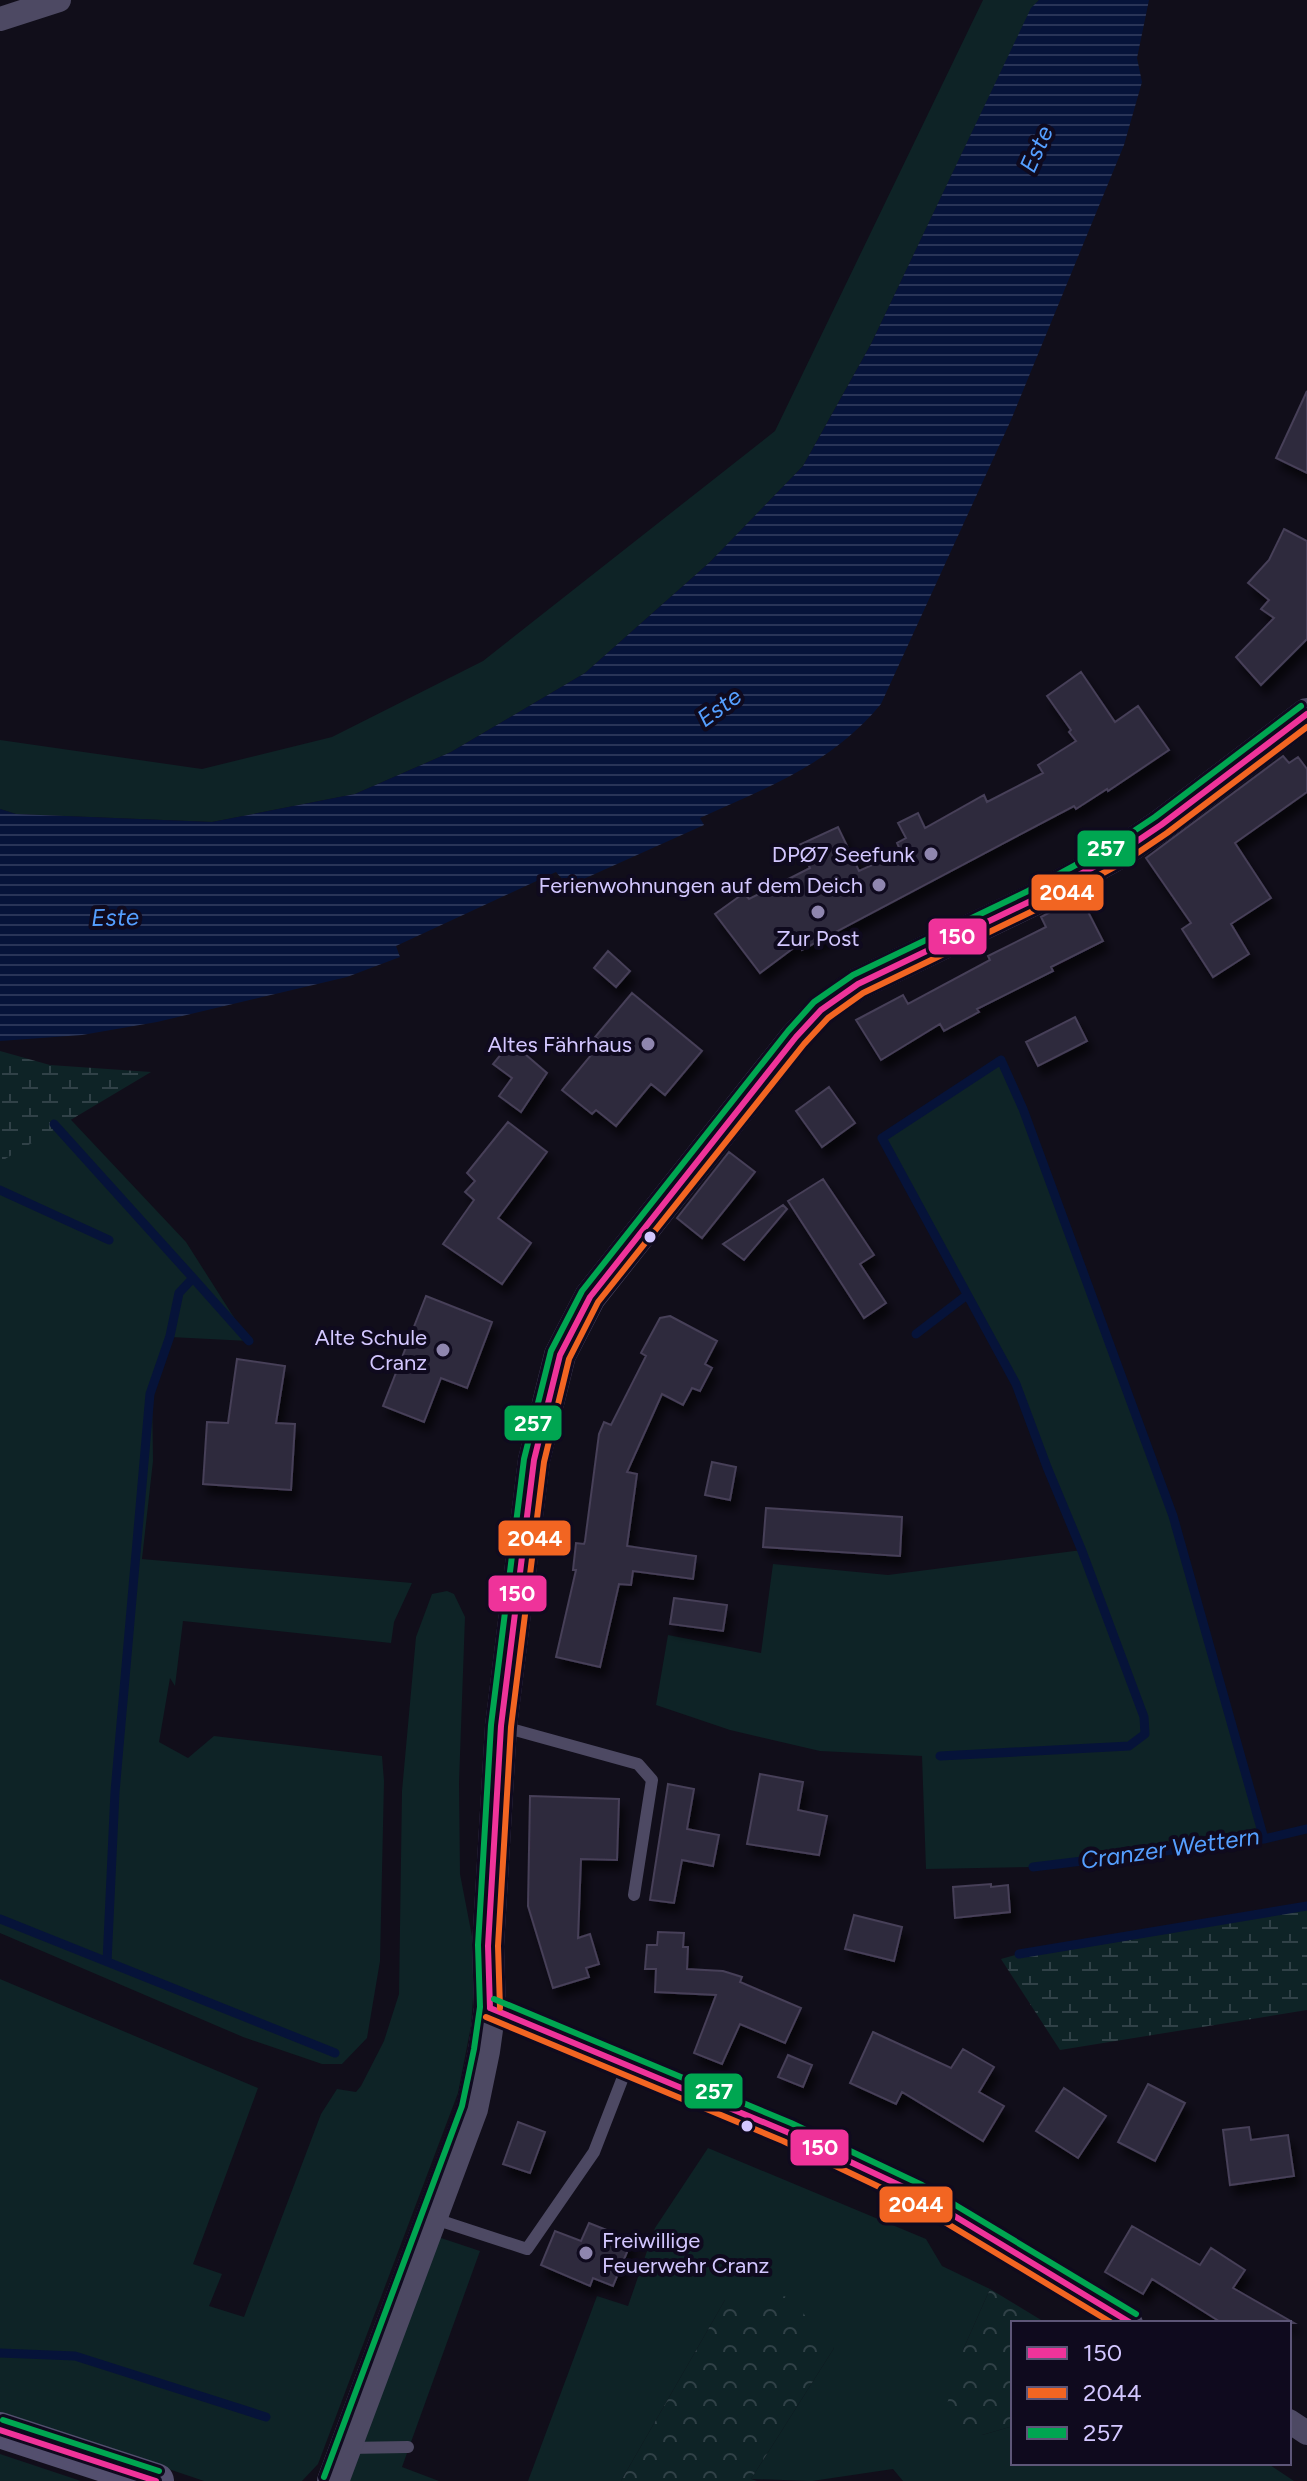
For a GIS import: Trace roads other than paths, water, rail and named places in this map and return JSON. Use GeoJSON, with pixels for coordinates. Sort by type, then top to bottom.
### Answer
{"type":"FeatureCollection","features":[{"type":"Feature","properties":{"kind":"main road"},"geometry":{"type":"LineString","coordinates":[[0,2430],[156,2481]]}},
{"type":"Feature","properties":{"kind":"street"},"geometry":{"type":"LineString","coordinates":[[0,19],[59,0]]}},
{"type":"Feature","properties":{"kind":"street"},"geometry":{"type":"LineString","coordinates":[[333,2481],[472,2109],[490,2008],[488,1946],[501,1726],[534,1460],[560,1355],[590,1297],[796,1037],[821,1010],[858,984],[1033,900],[1121,852],[1307,714]]}},
{"type":"Feature","properties":{"kind":"street"},"geometry":{"type":"LineString","coordinates":[[490,2008],[787,2132],[918,2194],[1128,2321]]}},
{"type":"Feature","properties":{"kind":"lane"},"geometry":{"type":"LineString","coordinates":[[501,1726],[638,1764],[652,1780],[634,1895]]}},
{"type":"Feature","properties":{"kind":"lane"},"geometry":{"type":"LineString","coordinates":[[430,2217],[527,2249],[594,2152],[627,2067]]}},
{"type":"Feature","properties":{"kind":"lane"},"geometry":{"type":"LineString","coordinates":[[345,2448],[408,2447]]}},
{"type":"Feature","properties":{"kind":"water","name":"Este"},"geometry":{"type":"Polygon","coordinates":[[[1039,0],[1149,0],[1137,58],[1142,82],[1124,145],[1011,420],[881,704],[861,725],[841,743],[798,772],[700,818],[704,825],[568,886],[556,872],[396,946],[400,957],[347,977],[157,1022],[82,1035],[0,1041],[0,809],[16,814],[212,822],[355,794],[451,752],[585,673],[710,562],[803,466],[871,344],[1031,8],[1039,0]]]}},
{"type":"Feature","properties":{"kind":"waterway"},"geometry":{"type":"LineString","coordinates":[[940,1756],[1129,1746],[1145,1734],[1144,1717],[1016,1384],[882,1138],[1001,1060],[1023,1109],[1173,1516],[1264,1839]]}},
{"type":"Feature","properties":{"kind":"waterway"},"geometry":{"type":"LineString","coordinates":[[54,1124],[193,1278],[179,1293],[170,1336],[150,1394],[115,1792],[107,1962]]}},
{"type":"Feature","properties":{"kind":"waterway"},"geometry":{"type":"LineString","coordinates":[[0,1190],[109,1240]]}},
{"type":"Feature","properties":{"kind":"waterway"},"geometry":{"type":"LineString","coordinates":[[193,1278],[249,1341]]}},
{"type":"Feature","properties":{"kind":"waterway"},"geometry":{"type":"LineString","coordinates":[[916,1334],[967,1295]]}},
{"type":"Feature","properties":{"kind":"waterway","name":"Cranzer Wettern"},"geometry":{"type":"LineString","coordinates":[[1033,1867],[1264,1839],[1307,1829]]}},
{"type":"Feature","properties":{"kind":"waterway"},"geometry":{"type":"LineString","coordinates":[[1019,1954],[1307,1906]]}},
{"type":"Feature","properties":{"kind":"waterway"},"geometry":{"type":"LineString","coordinates":[[0,1919],[335,2053]]}},
{"type":"Feature","properties":{"kind":"waterway"},"geometry":{"type":"LineString","coordinates":[[0,2353],[75,2356],[266,2417]]}},
{"type":"Feature","properties":{"kind":"place","name":"DPØ7 Seefunk"},"geometry":{"type":"Point","coordinates":[931,854]}},
{"type":"Feature","properties":{"kind":"place","name":"Ferienwohnungen auf dem Deich"},"geometry":{"type":"Point","coordinates":[879,885]}},
{"type":"Feature","properties":{"kind":"place","name":"Zur Post"},"geometry":{"type":"Point","coordinates":[818,912]}},
{"type":"Feature","properties":{"kind":"place","name":"Altes Fährhaus"},"geometry":{"type":"Point","coordinates":[648,1044]}},
{"type":"Feature","properties":{"kind":"place","name":"Alte Schule Cranz"},"geometry":{"type":"Point","coordinates":[443,1350]}},
{"type":"Feature","properties":{"kind":"place","name":"Freiwillige Feuerwehr Cranz"},"geometry":{"type":"Point","coordinates":[586,2253]}}]}
